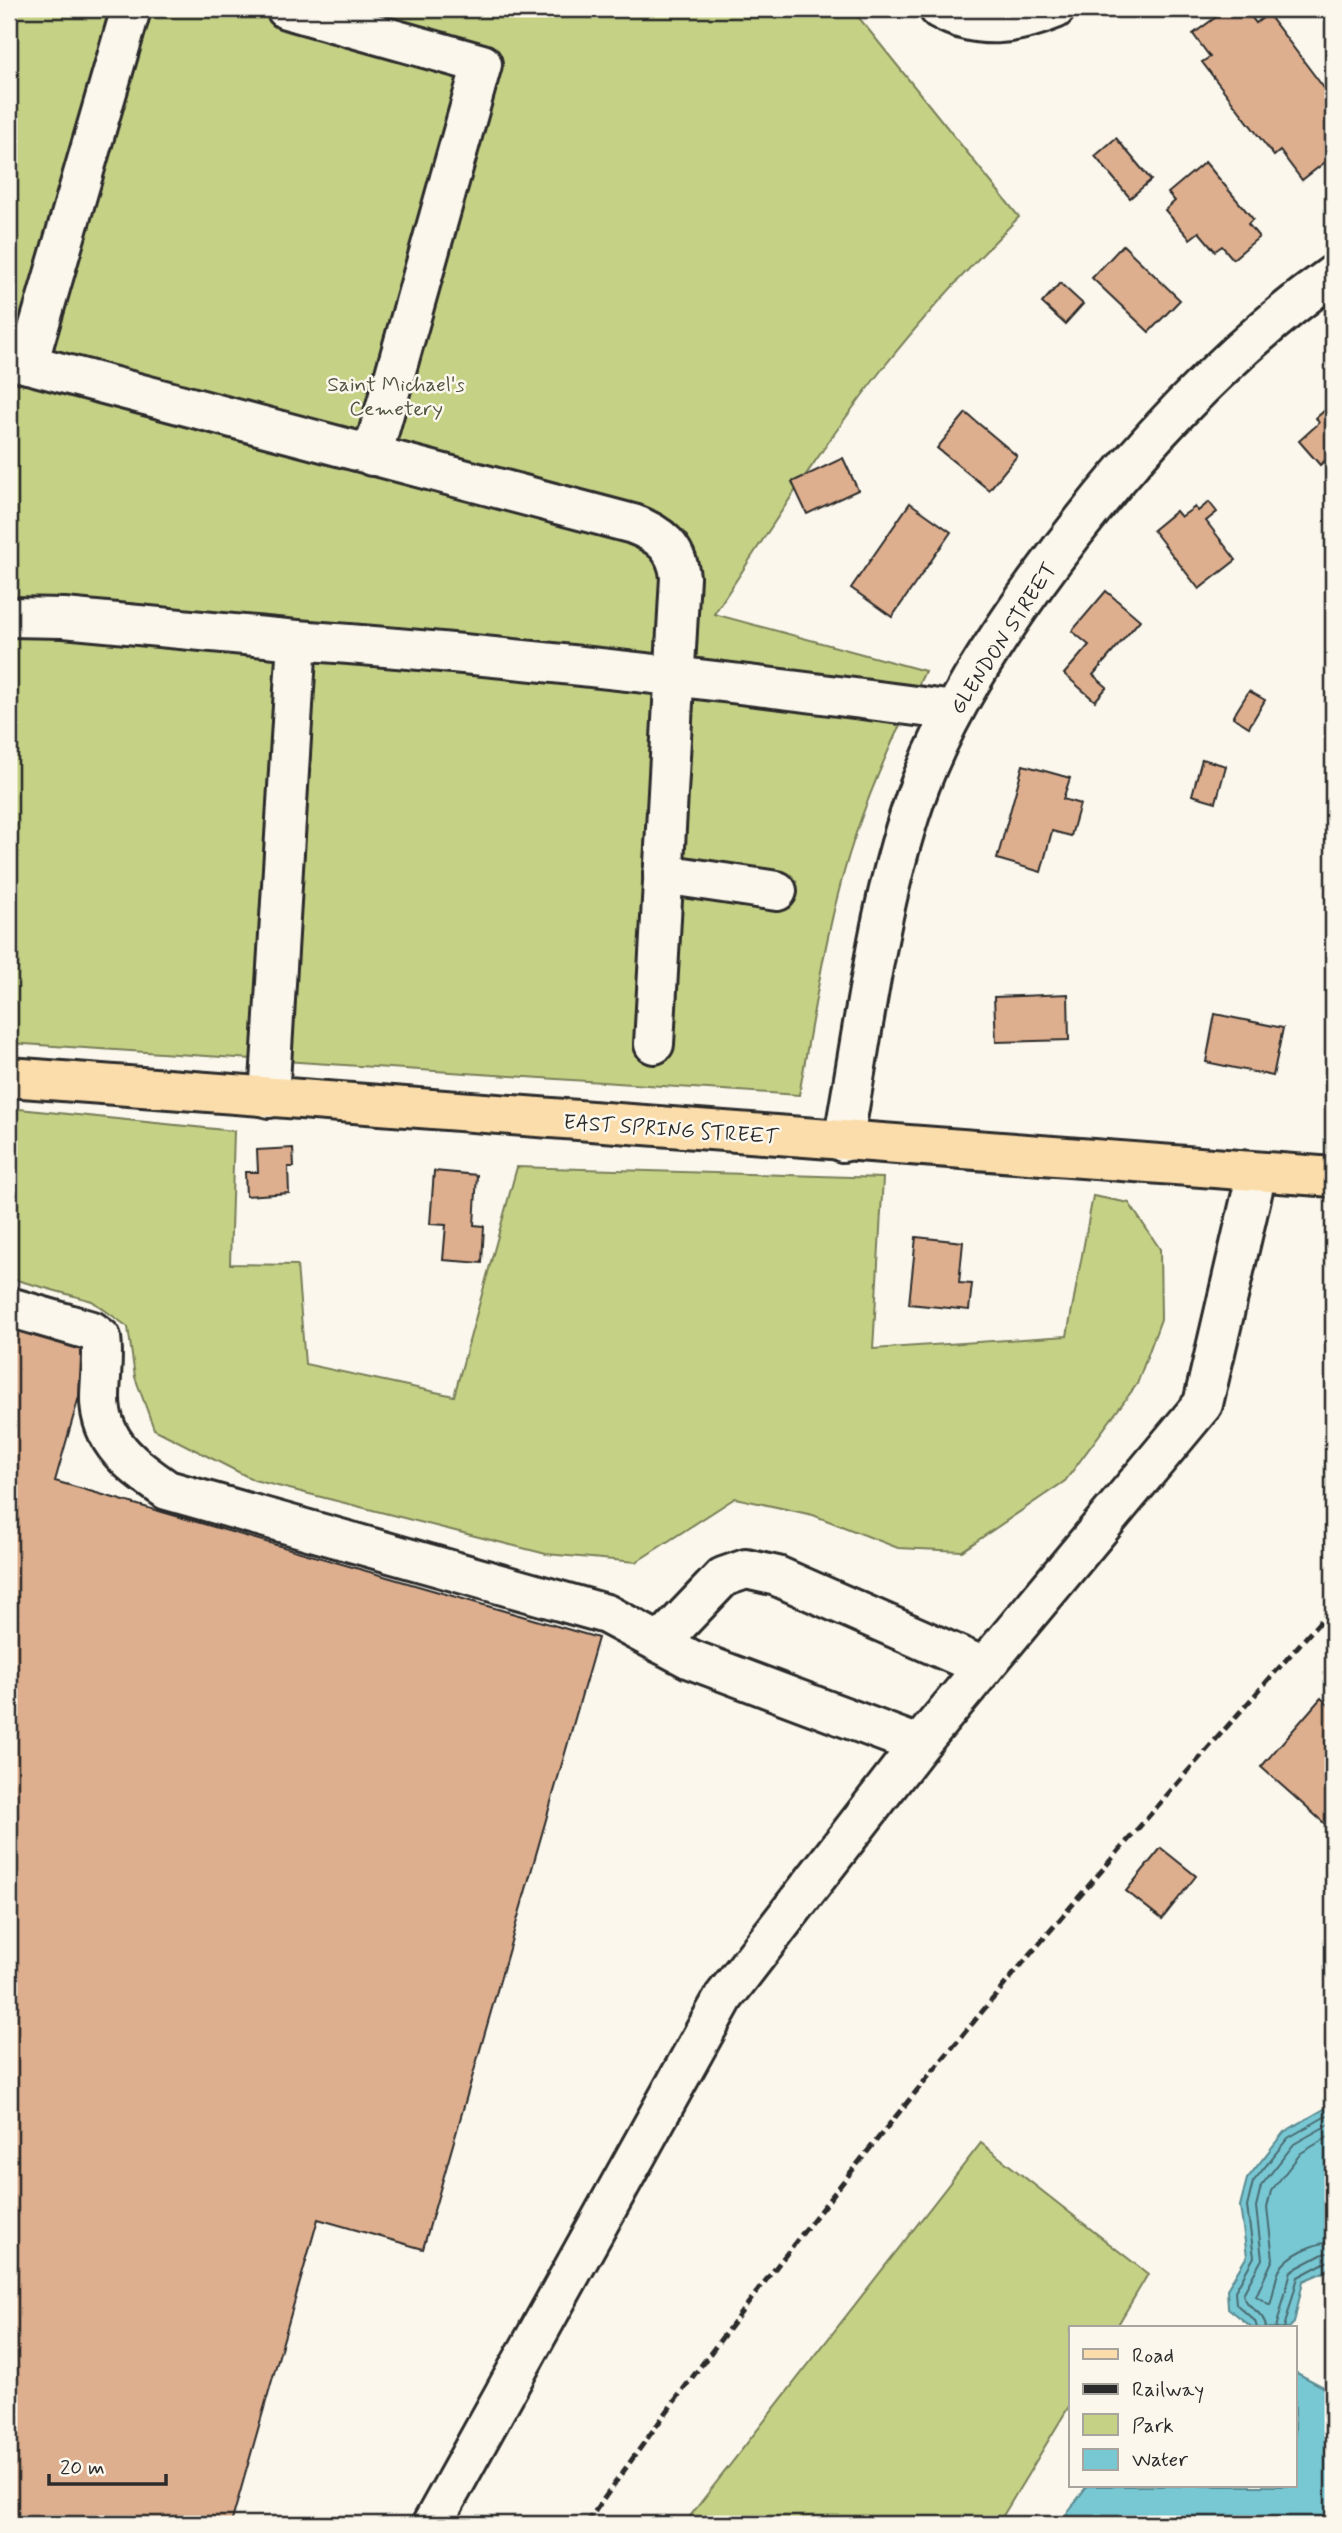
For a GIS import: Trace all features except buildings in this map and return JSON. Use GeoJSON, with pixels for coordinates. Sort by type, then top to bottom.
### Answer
{"type":"FeatureCollection","features":[{"type":"Feature","properties":{"kind":"main road","name":"EAST SPRING STREET"},"geometry":{"type":"LineString","coordinates":[[9,1077],[1333,1177]]}},
{"type":"Feature","properties":{"kind":"street"},"geometry":{"type":"LineString","coordinates":[[131,9],[19,361],[654,532],[668,545],[678,561],[677,674],[654,1044]]}},
{"type":"Feature","properties":{"kind":"street"},"geometry":{"type":"LineString","coordinates":[[286,9],[482,64],[372,456]]}},
{"type":"Feature","properties":{"kind":"street"},"geometry":{"type":"LineString","coordinates":[[939,9],[967,20],[990,24],[1013,24],[1055,9]]}},
{"type":"Feature","properties":{"kind":"street","name":"GLENDON STREET"},"geometry":{"type":"LineString","coordinates":[[843,1142],[897,859],[921,783],[954,711],[1020,606],[1111,486],[1214,376],[1333,275]]}},
{"type":"Feature","properties":{"kind":"street"},"geometry":{"type":"LineString","coordinates":[[9,617],[64,618],[297,640],[479,653],[677,674],[954,711]]}},
{"type":"Feature","properties":{"kind":"street"},"geometry":{"type":"LineString","coordinates":[[269,1098],[297,640]]}},
{"type":"Feature","properties":{"kind":"street"},"geometry":{"type":"LineString","coordinates":[[663,874],[777,891]]}},
{"type":"Feature","properties":{"kind":"street"},"geometry":{"type":"LineString","coordinates":[[432,2524],[724,1997],[919,1745],[1203,1404],[1257,1172]]}},
{"type":"Feature","properties":{"kind":"street"},"geometry":{"type":"LineString","coordinates":[[9,1307],[92,1331],[101,1338],[100,1401],[108,1438],[134,1466],[167,1490],[606,1614],[690,1659],[919,1745]]}},
{"type":"Feature","properties":{"kind":"street"},"geometry":{"type":"LineString","coordinates":[[660,1643],[723,1577],[746,1569],[777,1576],[985,1667]]}},
{"type":"Feature","properties":{"kind":"green space","name":"Saint Michael's Cemetery"},"geometry":{"type":"Polygon","coordinates":[[[9,9],[852,9],[1019,217],[983,253],[883,368],[817,458],[714,614],[925,671],[863,812],[846,865],[823,963],[799,1095],[9,1043],[9,9]]]}},
{"type":"Feature","properties":{"kind":"green space"},"geometry":{"type":"Polygon","coordinates":[[[9,1108],[234,1131],[230,1264],[297,1265],[305,1364],[454,1396],[517,1167],[883,1178],[873,1349],[1067,1336],[1093,1196],[1129,1203],[1160,1249],[1161,1319],[1137,1384],[1065,1481],[962,1551],[898,1548],[813,1515],[735,1498],[636,1562],[546,1554],[254,1480],[154,1429],[135,1377],[128,1327],[92,1301],[9,1278],[9,1108]]]}},
{"type":"Feature","properties":{"kind":"green space"},"geometry":{"type":"Polygon","coordinates":[[[981,2143],[1148,2274],[1117,2326],[1069,2326],[1069,2406],[998,2524],[684,2524],[981,2143]]]}},
{"type":"Feature","properties":{"kind":"water"},"geometry":{"type":"Polygon","coordinates":[[[1333,2104],[1333,2268],[1303,2281],[1294,2323],[1291,2326],[1250,2326],[1228,2308],[1227,2289],[1247,2256],[1240,2206],[1247,2179],[1284,2132],[1333,2104]]]}},
{"type":"Feature","properties":{"kind":"water"},"geometry":{"type":"Polygon","coordinates":[[[1296,2373],[1329,2390],[1333,2387],[1333,2524],[1059,2524],[1086,2488],[1296,2488],[1296,2373]]]}},
{"type":"Feature","properties":{"kind":"railway"},"geometry":{"type":"LineString","coordinates":[[586,2524],[673,2404],[853,2169],[1041,1941],[1333,1607]]}}]}
